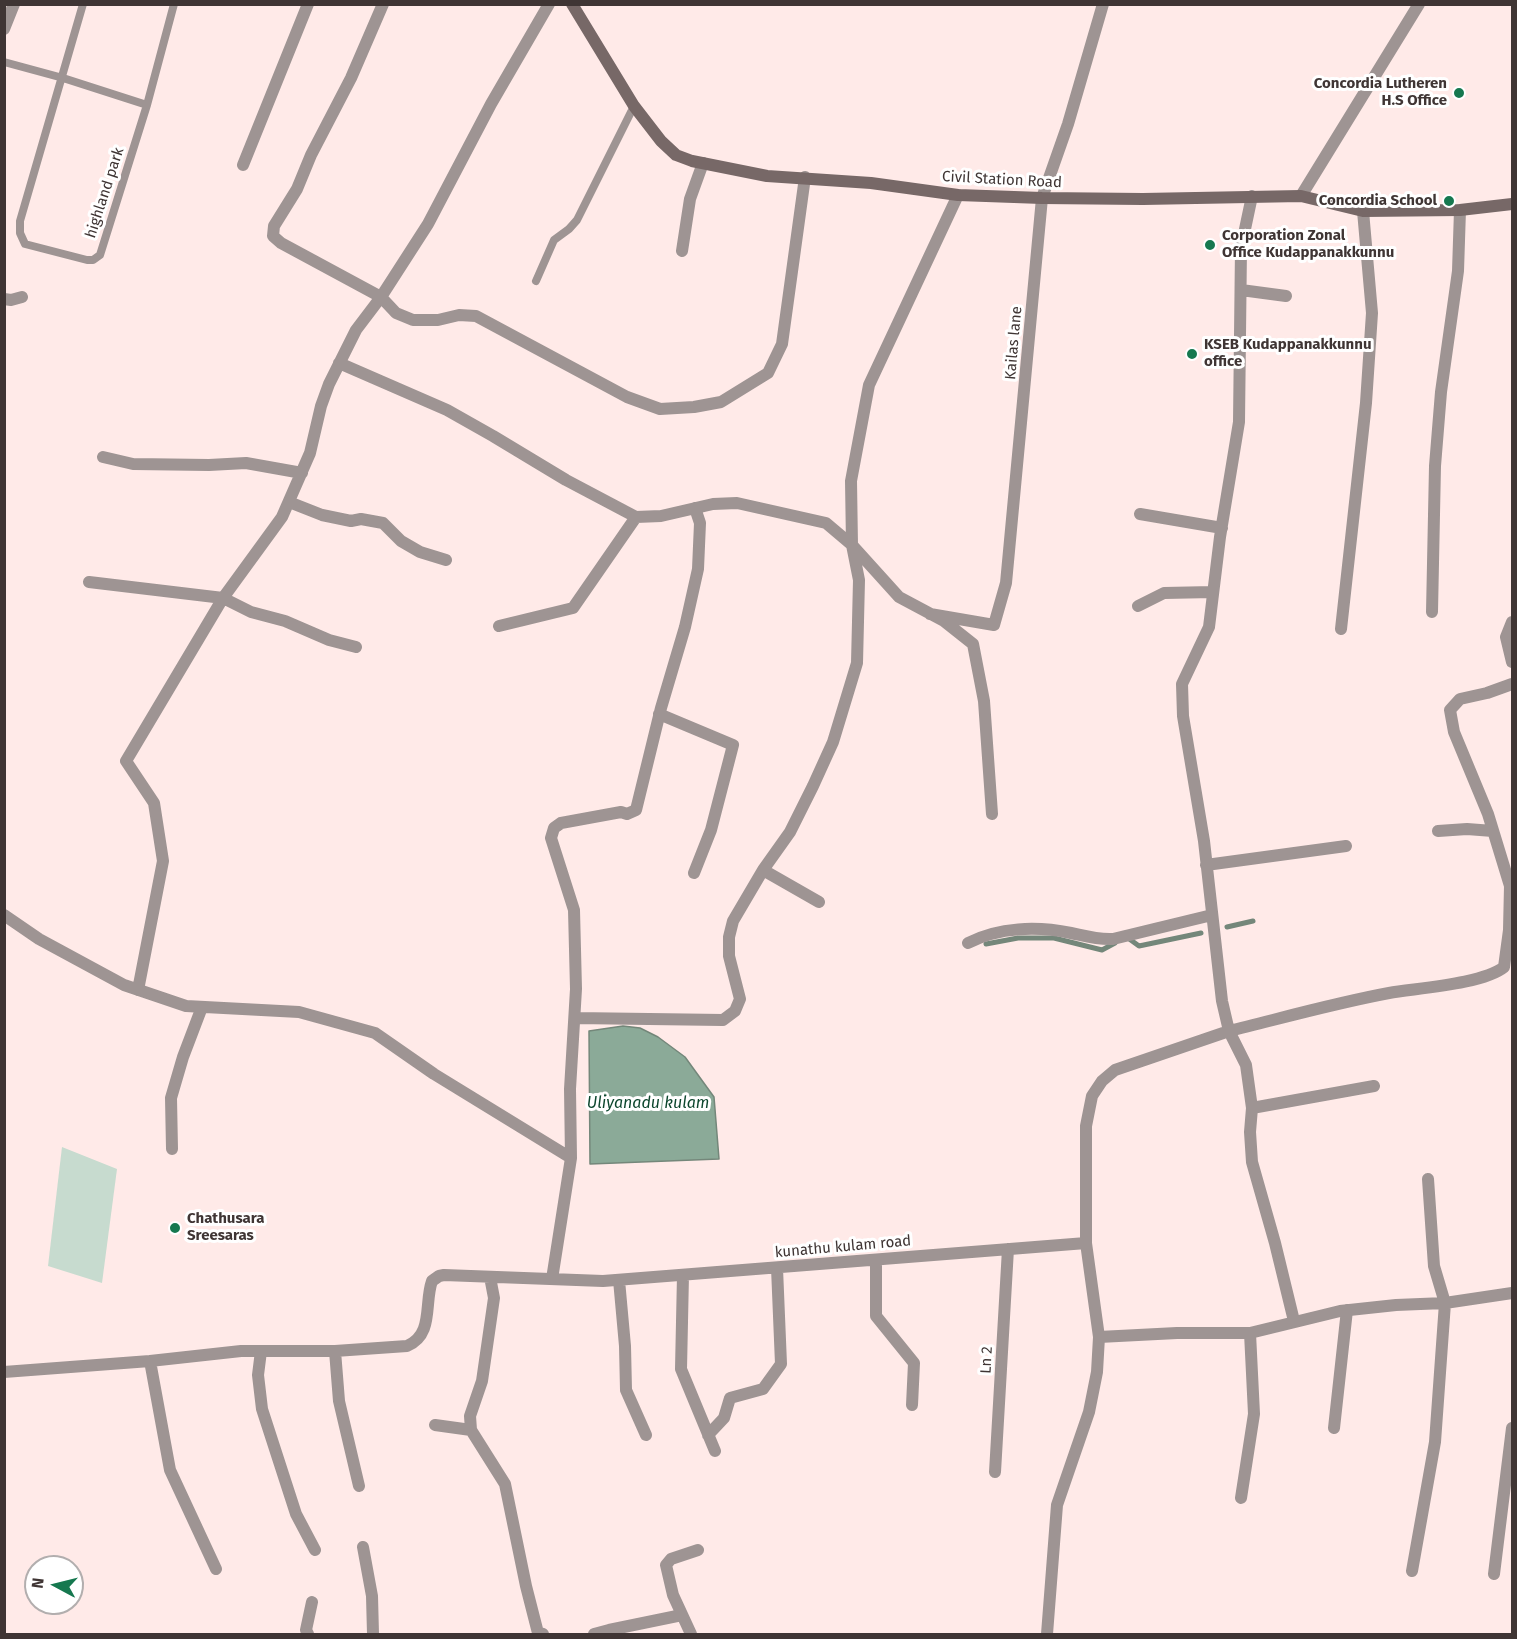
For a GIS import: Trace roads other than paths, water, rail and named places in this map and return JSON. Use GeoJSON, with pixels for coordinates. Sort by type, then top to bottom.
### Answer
{"type":"FeatureCollection","features":[{"type":"Feature","properties":{"kind":"main road","name":"Civil Station Road"},"geometry":{"type":"LineString","coordinates":[[572,4],[634,106],[661,141],[676,155],[692,162],[767,176],[871,183],[958,195],[1042,198],[1301,196],[1363,210],[1460,210],[1512,204]]}},
{"type":"Feature","properties":{"kind":"street"},"geometry":{"type":"LineString","coordinates":[[4,29],[14,4]]}},
{"type":"Feature","properties":{"kind":"street"},"geometry":{"type":"LineString","coordinates":[[243,165],[308,4]]}},
{"type":"Feature","properties":{"kind":"street"},"geometry":{"type":"LineString","coordinates":[[383,4],[351,78],[311,155],[297,189],[272,232],[281,243],[381,297],[396,313],[413,320],[438,320],[459,315],[476,316],[627,397],[660,409],[694,407],[721,402],[768,373],[782,344],[805,177]]}},
{"type":"Feature","properties":{"kind":"street"},"geometry":{"type":"LineString","coordinates":[[138,990],[163,861],[154,804],[126,761],[223,598],[282,517],[310,453],[321,406],[356,330],[381,297],[428,224],[491,104],[549,4]]}},
{"type":"Feature","properties":{"kind":"street","name":"Kailas lane"},"geometry":{"type":"LineString","coordinates":[[930,614],[994,626],[1006,583],[1042,198],[1068,124],[1103,4]]}},
{"type":"Feature","properties":{"kind":"street"},"geometry":{"type":"LineString","coordinates":[[1301,196],[1419,4]]}},
{"type":"Feature","properties":{"kind":"street"},"geometry":{"type":"LineString","coordinates":[[682,251],[690,199],[703,163]]}},
{"type":"Feature","properties":{"kind":"street"},"geometry":{"type":"LineString","coordinates":[[575,1018],[723,1020],[735,1011],[740,999],[729,956],[729,937],[733,921],[763,870],[790,832],[833,742],[857,663],[859,580],[852,545],[851,482],[869,385],[958,195]]}},
{"type":"Feature","properties":{"kind":"street"},"geometry":{"type":"LineString","coordinates":[[1252,196],[1241,248],[1239,422],[1209,627],[1182,684],[1183,716],[1206,866],[1222,1001],[1229,1031],[1246,1065],[1252,1108],[1250,1132],[1252,1162],[1294,1321]]}},
{"type":"Feature","properties":{"kind":"street"},"geometry":{"type":"LineString","coordinates":[[1341,629],[1366,403],[1372,313],[1363,210]]}},
{"type":"Feature","properties":{"kind":"street"},"geometry":{"type":"LineString","coordinates":[[1432,612],[1435,466],[1441,392],[1458,271],[1460,210]]}},
{"type":"Feature","properties":{"kind":"street"},"geometry":{"type":"LineString","coordinates":[[1241,290],[1286,296]]}},
{"type":"Feature","properties":{"kind":"street"},"geometry":{"type":"LineString","coordinates":[[4,299],[22,297]]}},
{"type":"Feature","properties":{"kind":"street"},"geometry":{"type":"LineString","coordinates":[[339,363],[447,410],[566,480],[636,517],[661,516],[713,504],[737,503],[826,523],[852,545],[899,597],[944,621],[973,644],[984,701],[992,814]]}},
{"type":"Feature","properties":{"kind":"street"},"geometry":{"type":"LineString","coordinates":[[103,457],[133,464],[246,463],[302,473]]}},
{"type":"Feature","properties":{"kind":"street"},"geometry":{"type":"LineString","coordinates":[[289,502],[341,519],[351,521],[361,519],[383,524],[401,541],[420,552],[446,560]]}},
{"type":"Feature","properties":{"kind":"street"},"geometry":{"type":"LineString","coordinates":[[552,1279],[571,1158],[570,1089],[575,1018],[574,910],[552,838],[554,828],[561,823],[621,812],[627,814],[636,810],[659,714],[686,627],[698,569],[700,523],[695,508]]}},
{"type":"Feature","properties":{"kind":"street"},"geometry":{"type":"LineString","coordinates":[[1140,514],[1222,528]]}},
{"type":"Feature","properties":{"kind":"street"},"geometry":{"type":"LineString","coordinates":[[499,626],[573,608],[636,517]]}},
{"type":"Feature","properties":{"kind":"street"},"geometry":{"type":"LineString","coordinates":[[89,582],[223,598],[251,612],[285,621],[329,640],[356,647]]}},
{"type":"Feature","properties":{"kind":"street"},"geometry":{"type":"LineString","coordinates":[[1138,606],[1164,593],[1213,592]]}},
{"type":"Feature","properties":{"kind":"street"},"geometry":{"type":"LineString","coordinates":[[1512,622],[1506,637],[1512,662]]}},
{"type":"Feature","properties":{"kind":"street"},"geometry":{"type":"LineString","coordinates":[[1047,1635],[1057,1505],[1089,1412],[1097,1372],[1099,1338],[1086,1243],[1086,1126],[1092,1096],[1102,1081],[1115,1070],[1229,1031],[1389,993],[1495,974],[1504,967],[1509,930],[1510,886],[1488,814],[1454,732],[1450,710],[1460,699],[1512,684]]}},
{"type":"Feature","properties":{"kind":"street"},"geometry":{"type":"LineString","coordinates":[[659,714],[734,745],[711,830],[694,873]]}},
{"type":"Feature","properties":{"kind":"street"},"geometry":{"type":"LineString","coordinates":[[1438,831],[1493,831]]}},
{"type":"Feature","properties":{"kind":"street"},"geometry":{"type":"LineString","coordinates":[[1206,866],[1346,846]]}},
{"type":"Feature","properties":{"kind":"street"},"geometry":{"type":"LineString","coordinates":[[763,870],[819,902]]}},
{"type":"Feature","properties":{"kind":"street"},"geometry":{"type":"LineString","coordinates":[[4,915],[39,939],[124,985],[186,1006],[299,1012],[375,1033],[434,1074],[571,1158]]}},
{"type":"Feature","properties":{"kind":"street"},"geometry":{"type":"LineString","coordinates":[[968,943],[994,933],[1021,929],[1068,932],[1100,940],[1113,939],[1212,915]]}},
{"type":"Feature","properties":{"kind":"street"},"geometry":{"type":"LineString","coordinates":[[172,1149],[171,1098],[183,1057],[202,1007]]}},
{"type":"Feature","properties":{"kind":"street"},"geometry":{"type":"LineString","coordinates":[[1252,1108],[1374,1086]]}},
{"type":"Feature","properties":{"kind":"street"},"geometry":{"type":"LineString","coordinates":[[1412,1571],[1435,1442],[1445,1303],[1434,1266],[1428,1179]]}},
{"type":"Feature","properties":{"kind":"street","name":"kunathu kulam road"},"geometry":{"type":"LineString","coordinates":[[335,1351],[407,1346],[413,1343],[424,1329],[427,1320],[430,1285],[434,1278],[444,1275],[603,1281],[1086,1243]]}},
{"type":"Feature","properties":{"kind":"street","name":"Ln 2"},"geometry":{"type":"LineString","coordinates":[[995,1472],[1008,1249]]}},
{"type":"Feature","properties":{"kind":"street"},"geometry":{"type":"LineString","coordinates":[[876,1260],[876,1316],[914,1363],[912,1405]]}},
{"type":"Feature","properties":{"kind":"street"},"geometry":{"type":"LineString","coordinates":[[708,1434],[724,1418],[730,1398],[763,1389],[781,1364],[777,1268]]}},
{"type":"Feature","properties":{"kind":"street"},"geometry":{"type":"LineString","coordinates":[[683,1275],[681,1369],[715,1451]]}},
{"type":"Feature","properties":{"kind":"street"},"geometry":{"type":"LineString","coordinates":[[490,1277],[494,1299],[482,1381],[470,1416],[471,1430],[505,1484],[526,1586],[538,1633],[543,1635]]}},
{"type":"Feature","properties":{"kind":"street"},"geometry":{"type":"LineString","coordinates":[[619,1280],[626,1389],[646,1435]]}},
{"type":"Feature","properties":{"kind":"street"},"geometry":{"type":"LineString","coordinates":[[1099,1338],[1250,1333],[1347,1310],[1445,1303],[1512,1293]]}},
{"type":"Feature","properties":{"kind":"street"},"geometry":{"type":"LineString","coordinates":[[1334,1428],[1347,1310]]}},
{"type":"Feature","properties":{"kind":"street"},"geometry":{"type":"LineString","coordinates":[[1241,1498],[1254,1414],[1250,1333]]}},
{"type":"Feature","properties":{"kind":"street"},"geometry":{"type":"LineString","coordinates":[[4,1372],[150,1361],[241,1351],[335,1351],[339,1401],[359,1486]]}},
{"type":"Feature","properties":{"kind":"street"},"geometry":{"type":"LineString","coordinates":[[261,1351],[258,1375],[262,1409],[296,1514],[315,1550]]}},
{"type":"Feature","properties":{"kind":"street"},"geometry":{"type":"LineString","coordinates":[[150,1361],[170,1470],[216,1569]]}},
{"type":"Feature","properties":{"kind":"street"},"geometry":{"type":"LineString","coordinates":[[435,1425],[471,1430]]}},
{"type":"Feature","properties":{"kind":"street"},"geometry":{"type":"LineString","coordinates":[[1494,1574],[1512,1428]]}},
{"type":"Feature","properties":{"kind":"street"},"geometry":{"type":"LineString","coordinates":[[363,1547],[372,1596],[373,1635]]}},
{"type":"Feature","properties":{"kind":"street"},"geometry":{"type":"LineString","coordinates":[[691,1635],[673,1595],[666,1565],[671,1559],[698,1550]]}},
{"type":"Feature","properties":{"kind":"street"},"geometry":{"type":"LineString","coordinates":[[308,1635],[306,1630],[312,1602]]}},
{"type":"Feature","properties":{"kind":"street"},"geometry":{"type":"LineString","coordinates":[[594,1635],[682,1614]]}},
{"type":"Feature","properties":{"kind":"lane","name":"highland park"},"geometry":{"type":"LineString","coordinates":[[83,4],[20,221],[20,233],[25,244],[87,260],[93,260],[100,255],[147,105],[174,4]]}},
{"type":"Feature","properties":{"kind":"lane"},"geometry":{"type":"LineString","coordinates":[[4,62],[147,105]]}},
{"type":"Feature","properties":{"kind":"lane"},"geometry":{"type":"LineString","coordinates":[[536,281],[554,240],[577,220],[634,106]]}},
{"type":"Feature","properties":{"kind":"water","name":"Uliyanadu kulam"},"geometry":{"type":"Polygon","coordinates":[[[623,1026],[640,1028],[658,1037],[685,1057],[714,1097],[719,1159],[590,1164],[589,1031],[623,1026]]]}},
{"type":"Feature","properties":{"kind":"waterway"},"geometry":{"type":"LineString","coordinates":[[1227,927],[1253,921]]}},
{"type":"Feature","properties":{"kind":"waterway"},"geometry":{"type":"LineString","coordinates":[[1128,938],[1139,946],[1201,933]]}},
{"type":"Feature","properties":{"kind":"waterway"},"geometry":{"type":"LineString","coordinates":[[986,944],[1018,938],[1054,938],[1102,950],[1115,943]]}},
{"type":"Feature","properties":{"kind":"place","name":"Concordia Lutheren H.S Office"},"geometry":{"type":"Point","coordinates":[1459,93]}},
{"type":"Feature","properties":{"kind":"place","name":"Concordia School"},"geometry":{"type":"Point","coordinates":[1449,201]}},
{"type":"Feature","properties":{"kind":"place","name":"Corporation Zonal Office Kudappanakkunnu"},"geometry":{"type":"Point","coordinates":[1210,245]}},
{"type":"Feature","properties":{"kind":"place","name":"KSEB Kudappanakkunnu office"},"geometry":{"type":"Point","coordinates":[1192,354]}},
{"type":"Feature","properties":{"kind":"place","name":"Chathusara Sreesaras"},"geometry":{"type":"Point","coordinates":[175,1228]}}]}
